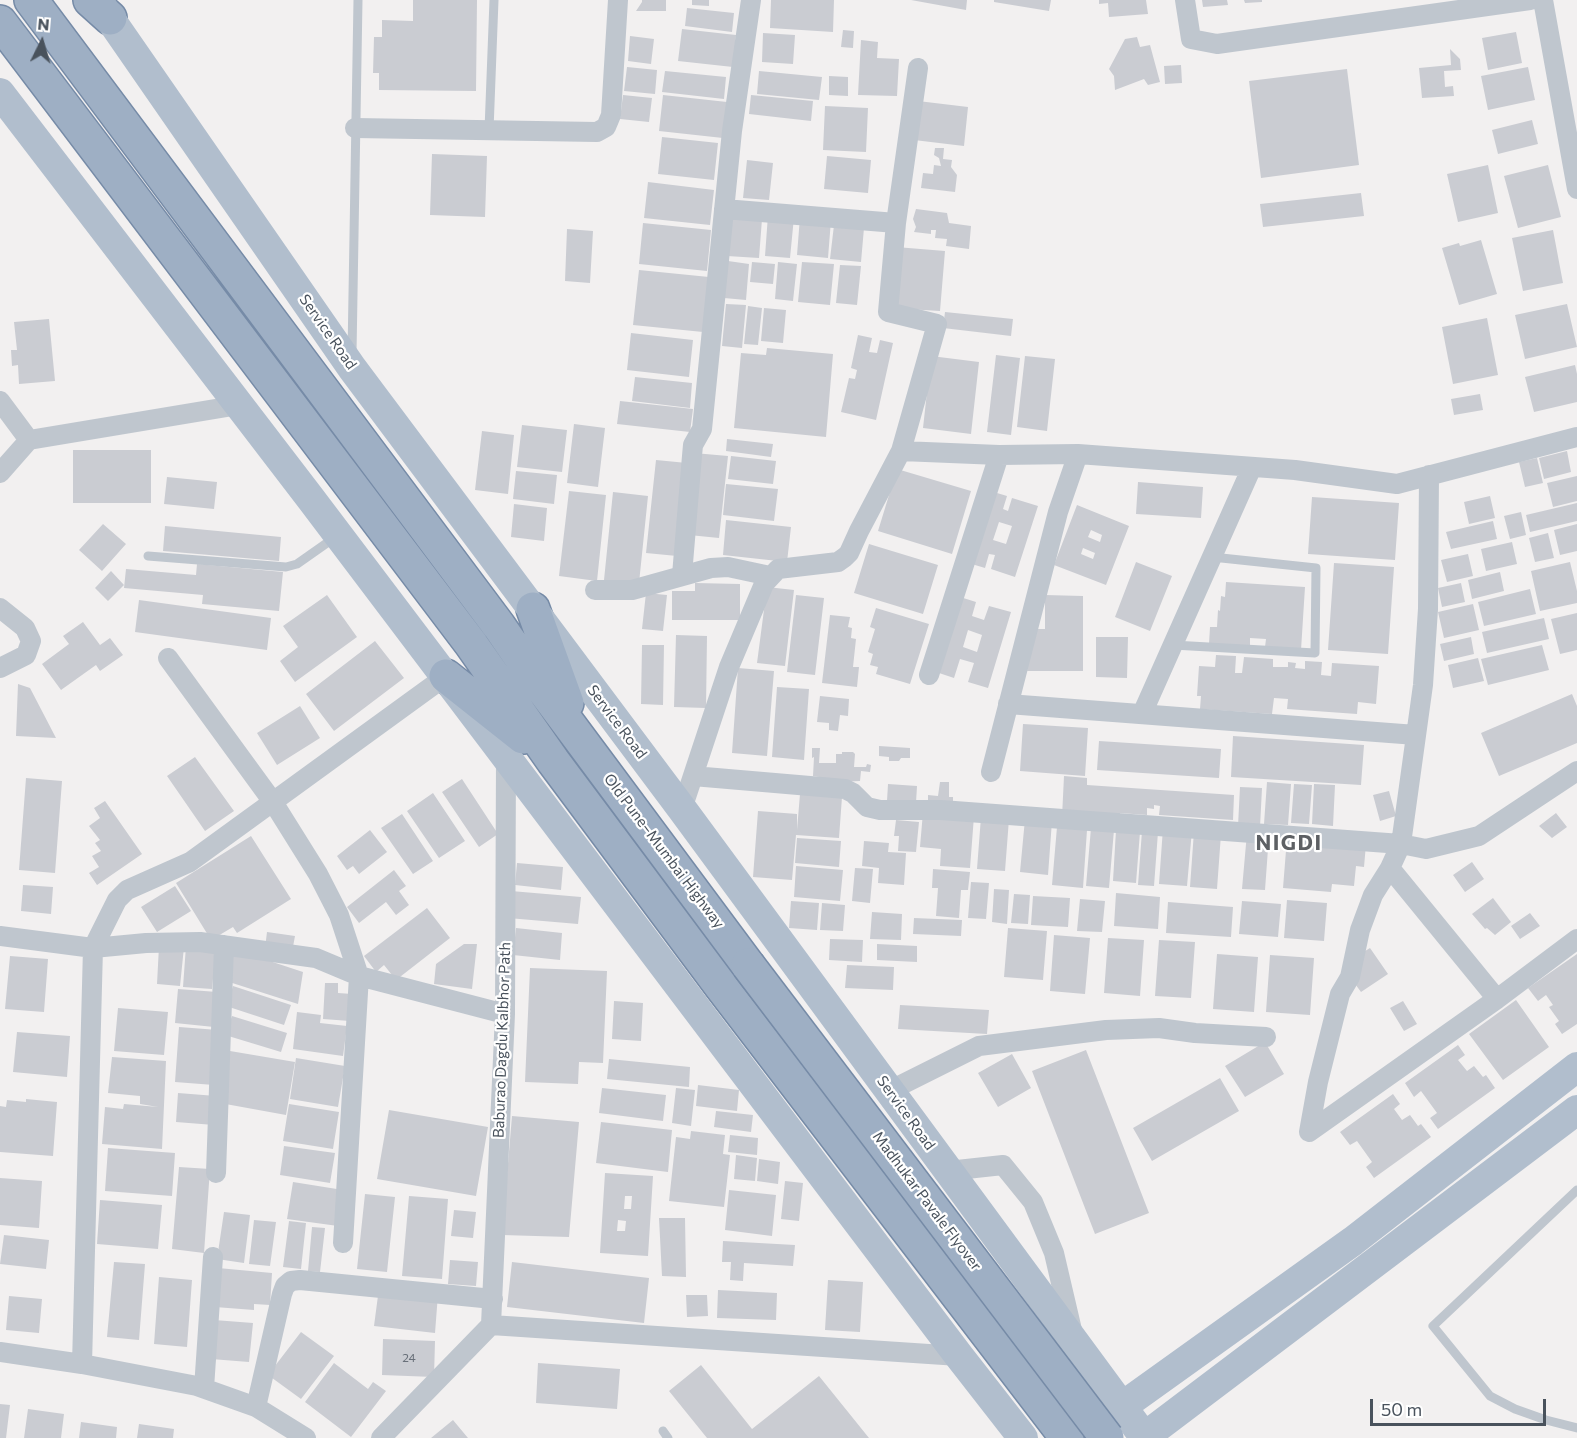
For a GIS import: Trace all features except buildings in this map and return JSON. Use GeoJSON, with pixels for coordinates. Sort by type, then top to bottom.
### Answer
{"type":"FeatureCollection","features":[{"type":"Feature","properties":{"kind":"highway","name":"Old Pune–Mumbai Highway"},"geometry":{"type":"LineString","coordinates":[[31,0],[499,626],[579,738],[748,965]]}},
{"type":"Feature","properties":{"kind":"highway"},"geometry":{"type":"LineString","coordinates":[[0,22],[471,644],[553,761],[720,985],[1068,1438]]}},
{"type":"Feature","properties":{"kind":"highway"},"geometry":{"type":"LineString","coordinates":[[532,609],[579,738]]}},
{"type":"Feature","properties":{"kind":"highway"},"geometry":{"type":"LineString","coordinates":[[446,676],[553,761]]}},
{"type":"Feature","properties":{"kind":"highway","name":"Madhukar Pavale Flyover"},"geometry":{"type":"LineString","coordinates":[[748,965],[1107,1438]]}},
{"type":"Feature","properties":{"kind":"main road","name":"Service Road"},"geometry":{"type":"LineString","coordinates":[[99,6],[352,368],[681,809],[1144,1438]]}},
{"type":"Feature","properties":{"kind":"main road"},"geometry":{"type":"LineString","coordinates":[[0,93],[446,676],[1023,1438]]}},
{"type":"Feature","properties":{"kind":"main road"},"geometry":{"type":"LineString","coordinates":[[1080,1438],[1353,1241],[1577,1067]]}},
{"type":"Feature","properties":{"kind":"main road"},"geometry":{"type":"LineString","coordinates":[[1144,1438],[1577,1110]]}},
{"type":"Feature","properties":{"kind":"street"},"geometry":{"type":"LineString","coordinates":[[356,128],[597,132],[606,128],[611,115],[618,0]]}},
{"type":"Feature","properties":{"kind":"street"},"geometry":{"type":"LineString","coordinates":[[682,575],[693,446],[702,429],[732,131],[751,0]]}},
{"type":"Feature","properties":{"kind":"street"},"geometry":{"type":"LineString","coordinates":[[1185,0],[1191,39],[1217,44],[1530,0]]}},
{"type":"Feature","properties":{"kind":"street"},"geometry":{"type":"LineString","coordinates":[[1543,0],[1576,180]]}},
{"type":"Feature","properties":{"kind":"street"},"geometry":{"type":"LineString","coordinates":[[681,809],[729,667],[764,584],[778,569],[838,562],[845,557],[901,451],[938,324],[888,312],[896,223],[918,68]]}},
{"type":"Feature","properties":{"kind":"street"},"geometry":{"type":"LineString","coordinates":[[724,208],[896,223]]}},
{"type":"Feature","properties":{"kind":"street"},"geometry":{"type":"LineString","coordinates":[[0,401],[29,440]]}},
{"type":"Feature","properties":{"kind":"street"},"geometry":{"type":"LineString","coordinates":[[0,472],[29,440],[239,405]]}},
{"type":"Feature","properties":{"kind":"street"},"geometry":{"type":"LineString","coordinates":[[901,451],[999,455],[1078,454],[1295,470],[1396,484],[1577,437]]}},
{"type":"Feature","properties":{"kind":"street"},"geometry":{"type":"LineString","coordinates":[[991,772],[1058,512],[1078,454]]}},
{"type":"Feature","properties":{"kind":"street"},"geometry":{"type":"LineString","coordinates":[[929,675],[999,455]]}},
{"type":"Feature","properties":{"kind":"street"},"geometry":{"type":"LineString","coordinates":[[1142,714],[1252,467]]}},
{"type":"Feature","properties":{"kind":"street"},"geometry":{"type":"LineString","coordinates":[[1429,475],[1428,609],[1423,685],[1401,844],[1390,868],[1373,895],[1360,930],[1350,977],[1340,994],[1318,1082],[1309,1132],[1497,999],[1577,939]]}},
{"type":"Feature","properties":{"kind":"street"},"geometry":{"type":"LineString","coordinates":[[595,590],[632,590],[711,568],[728,567],[771,576]]}},
{"type":"Feature","properties":{"kind":"street"},"geometry":{"type":"LineString","coordinates":[[0,608],[25,628],[31,642],[26,655],[0,668]]}},
{"type":"Feature","properties":{"kind":"street"},"geometry":{"type":"LineString","coordinates":[[168,658],[273,802],[318,874],[339,915],[359,975],[343,1243]]}},
{"type":"Feature","properties":{"kind":"street"},"geometry":{"type":"LineString","coordinates":[[82,1364],[93,948],[117,900],[127,890],[190,862],[446,676]]}},
{"type":"Feature","properties":{"kind":"street"},"geometry":{"type":"LineString","coordinates":[[1008,704],[1416,735]]}},
{"type":"Feature","properties":{"kind":"street","name":"Baburao Dagdu Kalbhor Path"},"geometry":{"type":"LineString","coordinates":[[491,1325],[505,1014],[506,756]]}},
{"type":"Feature","properties":{"kind":"street"},"geometry":{"type":"LineString","coordinates":[[693,776],[844,789],[853,793],[867,807],[880,810],[941,810],[1401,844],[1426,849],[1479,836],[1577,771]]}},
{"type":"Feature","properties":{"kind":"street"},"geometry":{"type":"LineString","coordinates":[[1390,868],[1497,999]]}},
{"type":"Feature","properties":{"kind":"street"},"geometry":{"type":"LineString","coordinates":[[0,936],[93,948],[189,942],[316,958],[359,975],[505,1014]]}},
{"type":"Feature","properties":{"kind":"street"},"geometry":{"type":"LineString","coordinates":[[216,1173],[224,945]]}},
{"type":"Feature","properties":{"kind":"street"},"geometry":{"type":"LineString","coordinates":[[889,1091],[979,1046],[1106,1030],[1159,1028],[1195,1033],[1266,1036]]}},
{"type":"Feature","properties":{"kind":"street"},"geometry":{"type":"LineString","coordinates":[[948,1171],[1003,1165],[1033,1202],[1054,1253],[1075,1343]]}},
{"type":"Feature","properties":{"kind":"street"},"geometry":{"type":"LineString","coordinates":[[204,1388],[213,1257]]}},
{"type":"Feature","properties":{"kind":"street"},"geometry":{"type":"LineString","coordinates":[[256,1407],[282,1294],[285,1286],[291,1281],[493,1299]]}},
{"type":"Feature","properties":{"kind":"street"},"geometry":{"type":"LineString","coordinates":[[381,1438],[491,1325],[959,1356]]}},
{"type":"Feature","properties":{"kind":"street"},"geometry":{"type":"LineString","coordinates":[[0,1352],[82,1364],[204,1388],[256,1407],[306,1438]]}},
{"type":"Feature","properties":{"kind":"lane"},"geometry":{"type":"LineString","coordinates":[[352,368],[358,0]]}},
{"type":"Feature","properties":{"kind":"lane"},"geometry":{"type":"LineString","coordinates":[[489,130],[494,0]]}},
{"type":"Feature","properties":{"kind":"lane"},"geometry":{"type":"LineString","coordinates":[[147,556],[286,567],[297,564],[338,535]]}},
{"type":"Feature","properties":{"kind":"lane"},"geometry":{"type":"LineString","coordinates":[[1173,645],[1315,653],[1316,568],[1212,557]]}},
{"type":"Feature","properties":{"kind":"lane"},"geometry":{"type":"LineString","coordinates":[[1577,1190],[1433,1326],[1490,1396],[1536,1417],[1577,1428]]}},
{"type":"Feature","properties":{"kind":"district","name":"NIGDI"},"geometry":{"type":"Point","coordinates":[1289,843]}}]}
